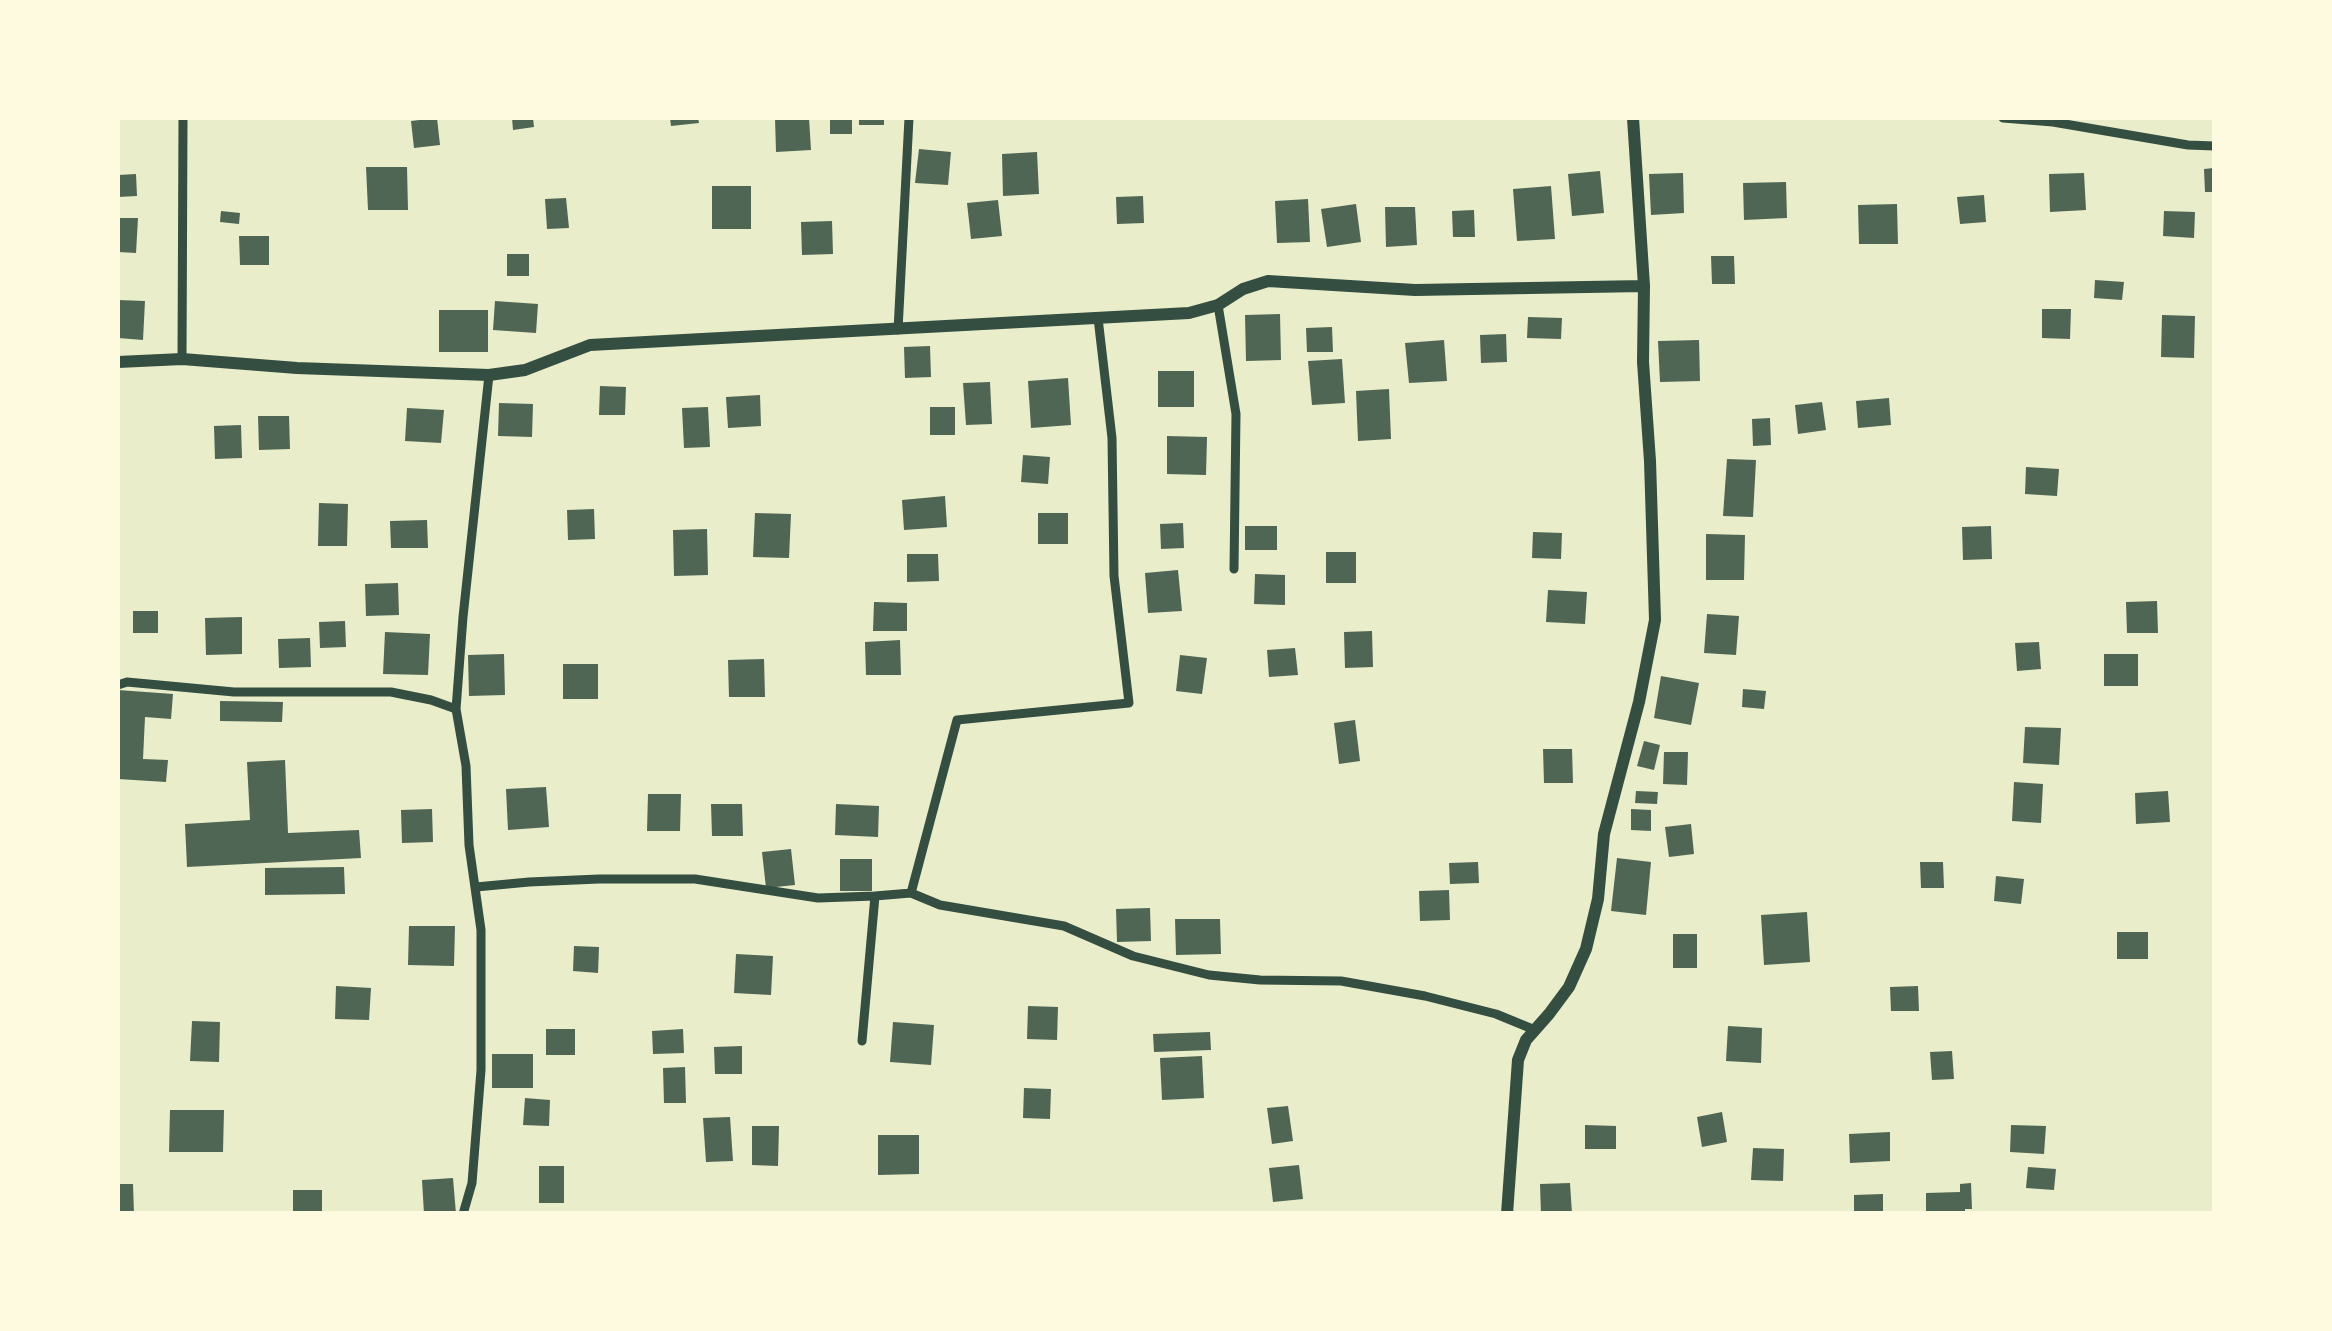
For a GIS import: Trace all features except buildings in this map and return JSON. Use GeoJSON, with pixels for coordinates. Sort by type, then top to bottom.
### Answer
{"type":"FeatureCollection","features":[{"type":"Feature","properties":{"kind":"main road"},"geometry":{"type":"LineString","coordinates":[[1506,1214],[1518,1060],[1526,1040],[1569,987],[1586,949],[1598,898],[1604,834],[1640,702],[1655,620],[1634,118]]}},
{"type":"Feature","properties":{"kind":"main road"},"geometry":{"type":"LineString","coordinates":[[118,362],[182,359],[297,368],[489,375],[525,370],[590,346],[1188,313],[1218,305],[1243,289],[1268,282],[1415,290],[1644,286]]}},
{"type":"Feature","properties":{"kind":"street"},"geometry":{"type":"LineString","coordinates":[[182,359],[183,118]]}},
{"type":"Feature","properties":{"kind":"street"},"geometry":{"type":"LineString","coordinates":[[898,330],[909,118]]}},
{"type":"Feature","properties":{"kind":"street"},"geometry":{"type":"LineString","coordinates":[[2003,118],[2214,146]]}},
{"type":"Feature","properties":{"kind":"street"},"geometry":{"type":"LineString","coordinates":[[1218,305],[1236,414],[1234,569]]}},
{"type":"Feature","properties":{"kind":"street"},"geometry":{"type":"LineString","coordinates":[[911,893],[958,720],[1130,703],[1114,576],[1112,438],[1098,318]]}},
{"type":"Feature","properties":{"kind":"street"},"geometry":{"type":"LineString","coordinates":[[463,1214],[472,1184],[481,1070],[481,930],[469,845],[466,766],[456,709],[489,375]]}},
{"type":"Feature","properties":{"kind":"street"},"geometry":{"type":"LineString","coordinates":[[118,684],[234,692],[391,692],[456,709]]}},
{"type":"Feature","properties":{"kind":"street"},"geometry":{"type":"LineString","coordinates":[[476,887],[564,880],[695,879],[818,898],[911,893],[940,905],[1064,926],[1132,956],[1209,976],[1341,981],[1443,1000],[1496,1014],[1535,1030]]}},
{"type":"Feature","properties":{"kind":"street"},"geometry":{"type":"LineString","coordinates":[[862,1041],[876,896]]}}]}
